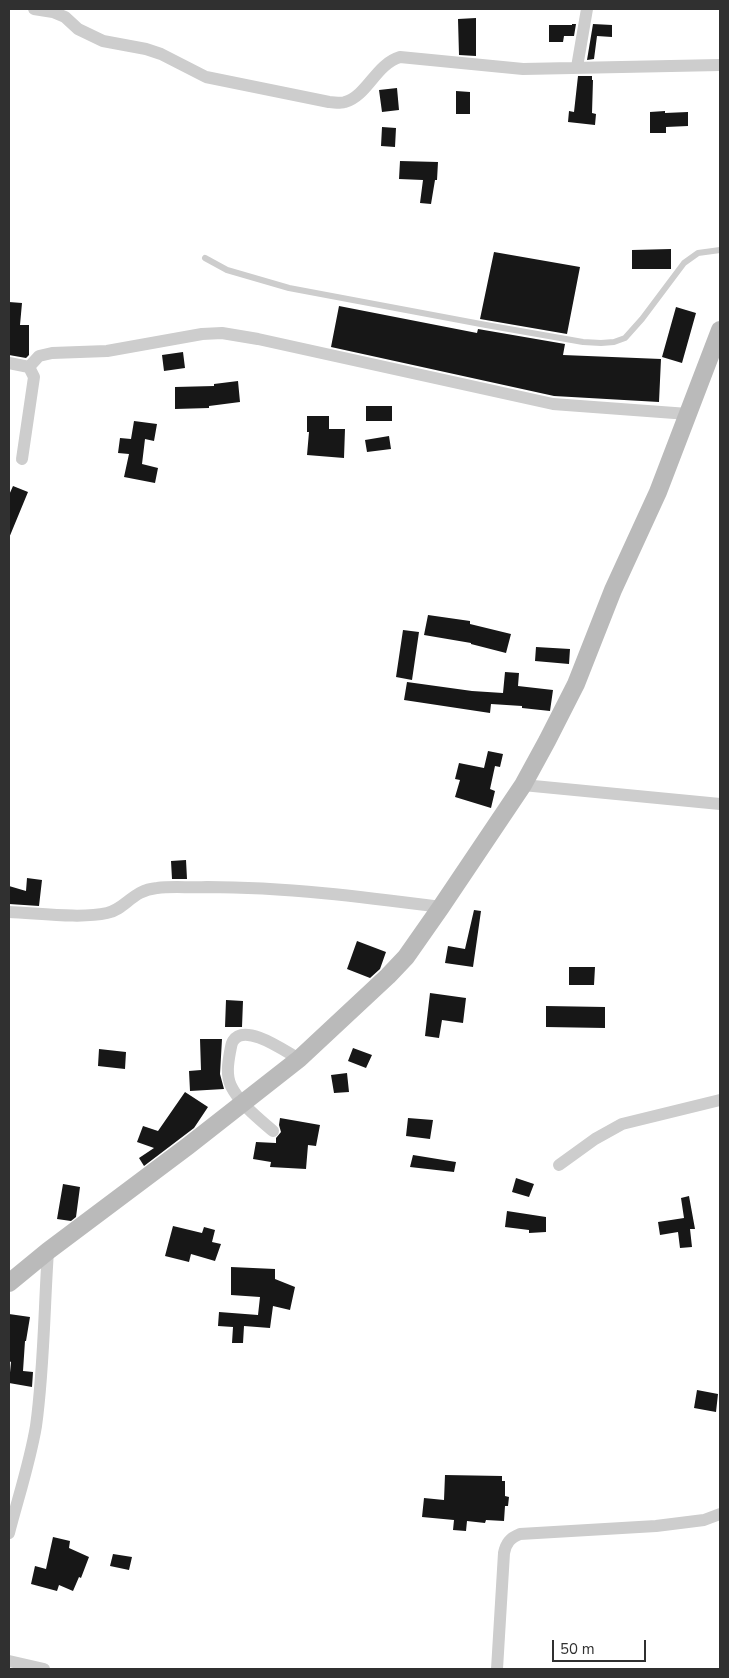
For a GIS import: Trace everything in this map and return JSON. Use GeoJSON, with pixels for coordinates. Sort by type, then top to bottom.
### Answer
{"type":"FeatureCollection","features":[{"type":"Feature","properties":{"kind":"main road"},"geometry":{"type":"LineString","coordinates":[[9,1283],[48,1251],[114,1204],[244,1104],[299,1059],[406,957],[523,785],[576,684],[613,590],[658,492],[720,330]]}},
{"type":"Feature","properties":{"kind":"street"},"geometry":{"type":"LineString","coordinates":[[34,9],[53,12],[65,17],[78,29],[103,41],[146,49],[161,54],[206,78],[329,102],[344,103],[354,98],[386,63],[400,57],[523,69],[720,65]]}},
{"type":"Feature","properties":{"kind":"street"},"geometry":{"type":"LineString","coordinates":[[577,67],[587,9]]}},
{"type":"Feature","properties":{"kind":"street"},"geometry":{"type":"LineString","coordinates":[[29,367],[39,356],[108,351],[202,334],[222,333],[258,339],[553,404],[688,414]]}},
{"type":"Feature","properties":{"kind":"street"},"geometry":{"type":"LineString","coordinates":[[9,363],[29,367],[32,370],[34,381],[22,459]]}},
{"type":"Feature","properties":{"kind":"street"},"geometry":{"type":"LineString","coordinates":[[523,785],[720,804]]}},
{"type":"Feature","properties":{"kind":"street"},"geometry":{"type":"LineString","coordinates":[[9,912],[67,915],[108,913],[142,891],[166,888],[244,887],[360,897],[441,907]]}},
{"type":"Feature","properties":{"kind":"street"},"geometry":{"type":"LineString","coordinates":[[273,1131],[244,1104],[231,1086],[228,1071],[232,1042],[236,1037],[242,1035],[265,1039],[299,1059]]}},
{"type":"Feature","properties":{"kind":"street"},"geometry":{"type":"LineString","coordinates":[[559,1165],[595,1139],[622,1124],[720,1100]]}},
{"type":"Feature","properties":{"kind":"street"},"geometry":{"type":"LineString","coordinates":[[9,1533],[36,1427],[48,1251]]}},
{"type":"Feature","properties":{"kind":"street"},"geometry":{"type":"LineString","coordinates":[[497,1669],[504,1553],[506,1546],[514,1536],[520,1534],[656,1526],[704,1520],[720,1514]]}},
{"type":"Feature","properties":{"kind":"street"},"geometry":{"type":"LineString","coordinates":[[9,1661],[44,1669]]}},
{"type":"Feature","properties":{"kind":"lane"},"geometry":{"type":"LineString","coordinates":[[205,258],[228,270],[289,288],[486,325],[583,342],[600,343],[614,342],[626,338],[684,264],[698,253],[720,250]]}},
{"type":"Feature","properties":{"kind":"building"},"geometry":{"type":"Polygon","coordinates":[[[476,18],[476,56],[459,55],[458,19],[476,18]]]}},
{"type":"Feature","properties":{"kind":"building"},"geometry":{"type":"Polygon","coordinates":[[[576,24],[574,36],[564,36],[563,42],[549,42],[549,25],[576,24]]]}},
{"type":"Feature","properties":{"kind":"building"},"geometry":{"type":"Polygon","coordinates":[[[593,24],[612,25],[612,37],[597,36],[594,59],[587,60],[593,24]]]}},
{"type":"Feature","properties":{"kind":"building"},"geometry":{"type":"Polygon","coordinates":[[[578,76],[592,76],[592,113],[596,114],[595,125],[568,122],[569,111],[574,112],[578,76]]]}},
{"type":"Feature","properties":{"kind":"building"},"geometry":{"type":"Polygon","coordinates":[[[397,88],[399,110],[382,112],[379,90],[397,88]]]}},
{"type":"Feature","properties":{"kind":"building"},"geometry":{"type":"Polygon","coordinates":[[[456,91],[470,92],[470,114],[456,114],[456,91]]]}},
{"type":"Feature","properties":{"kind":"building"},"geometry":{"type":"Polygon","coordinates":[[[665,111],[665,113],[688,112],[688,126],[666,127],[666,133],[650,133],[650,112],[665,111]]]}},
{"type":"Feature","properties":{"kind":"building"},"geometry":{"type":"Polygon","coordinates":[[[382,127],[396,128],[395,147],[381,146],[382,127]]]}},
{"type":"Feature","properties":{"kind":"building"},"geometry":{"type":"Polygon","coordinates":[[[400,161],[438,162],[437,180],[435,180],[431,204],[420,203],[423,180],[399,179],[400,161]]]}},
{"type":"Feature","properties":{"kind":"building"},"geometry":{"type":"Polygon","coordinates":[[[671,249],[671,269],[632,269],[632,250],[671,249]]]}},
{"type":"Feature","properties":{"kind":"building"},"geometry":{"type":"Polygon","coordinates":[[[494,252],[580,267],[567,334],[480,319],[494,252]]]}},
{"type":"Feature","properties":{"kind":"building"},"geometry":{"type":"Polygon","coordinates":[[[9,302],[22,303],[20,325],[29,325],[29,355],[26,358],[9,355],[9,302]]]}},
{"type":"Feature","properties":{"kind":"building"},"geometry":{"type":"Polygon","coordinates":[[[339,306],[477,333],[478,329],[565,344],[563,355],[661,359],[659,402],[554,396],[331,347],[339,306]]]}},
{"type":"Feature","properties":{"kind":"building"},"geometry":{"type":"Polygon","coordinates":[[[676,307],[696,313],[682,363],[662,357],[676,307]]]}},
{"type":"Feature","properties":{"kind":"building"},"geometry":{"type":"Polygon","coordinates":[[[183,352],[185,368],[164,371],[162,355],[183,352]]]}},
{"type":"Feature","properties":{"kind":"building"},"geometry":{"type":"Polygon","coordinates":[[[238,381],[240,402],[209,406],[209,408],[175,409],[175,387],[214,386],[214,384],[238,381]]]}},
{"type":"Feature","properties":{"kind":"building"},"geometry":{"type":"Polygon","coordinates":[[[366,406],[392,406],[392,421],[366,421],[366,406]]]}},
{"type":"Feature","properties":{"kind":"building"},"geometry":{"type":"Polygon","coordinates":[[[307,416],[329,416],[329,429],[345,429],[344,458],[307,455],[309,432],[307,432],[307,416]]]}},
{"type":"Feature","properties":{"kind":"building"},"geometry":{"type":"Polygon","coordinates":[[[134,421],[157,424],[154,441],[145,439],[142,464],[158,468],[155,483],[124,477],[129,454],[118,453],[120,438],[131,439],[134,421]]]}},
{"type":"Feature","properties":{"kind":"building"},"geometry":{"type":"Polygon","coordinates":[[[389,436],[391,449],[367,452],[365,440],[389,436]]]}},
{"type":"Feature","properties":{"kind":"building"},"geometry":{"type":"Polygon","coordinates":[[[13,486],[28,492],[9,538],[9,495],[13,486]]]}},
{"type":"Feature","properties":{"kind":"building"},"geometry":{"type":"Polygon","coordinates":[[[428,615],[470,621],[470,624],[511,634],[506,653],[471,643],[424,635],[428,615]]]}},
{"type":"Feature","properties":{"kind":"building"},"geometry":{"type":"Polygon","coordinates":[[[403,630],[419,632],[412,680],[396,677],[403,630]]]}},
{"type":"Feature","properties":{"kind":"building"},"geometry":{"type":"Polygon","coordinates":[[[536,647],[570,649],[569,664],[535,661],[536,647]]]}},
{"type":"Feature","properties":{"kind":"building"},"geometry":{"type":"Polygon","coordinates":[[[505,672],[519,673],[518,686],[553,690],[550,711],[522,708],[522,706],[491,704],[490,713],[404,700],[407,682],[472,691],[503,693],[505,672]]]}},
{"type":"Feature","properties":{"kind":"building"},"geometry":{"type":"Polygon","coordinates":[[[488,751],[503,754],[500,767],[495,766],[490,789],[495,791],[491,808],[455,797],[460,780],[455,779],[459,763],[484,768],[488,751]]]}},
{"type":"Feature","properties":{"kind":"building"},"geometry":{"type":"Polygon","coordinates":[[[186,860],[187,879],[172,879],[171,861],[186,860]]]}},
{"type":"Feature","properties":{"kind":"building"},"geometry":{"type":"Polygon","coordinates":[[[27,878],[42,880],[39,906],[9,904],[9,886],[26,891],[27,878]]]}},
{"type":"Feature","properties":{"kind":"building"},"geometry":{"type":"Polygon","coordinates":[[[474,910],[481,911],[473,967],[445,963],[448,946],[465,949],[474,910]]]}},
{"type":"Feature","properties":{"kind":"building"},"geometry":{"type":"Polygon","coordinates":[[[357,941],[386,952],[380,969],[370,978],[347,969],[357,941]]]}},
{"type":"Feature","properties":{"kind":"building"},"geometry":{"type":"Polygon","coordinates":[[[569,967],[595,967],[594,985],[569,985],[569,967]]]}},
{"type":"Feature","properties":{"kind":"building"},"geometry":{"type":"Polygon","coordinates":[[[430,993],[466,998],[463,1023],[442,1020],[439,1038],[425,1036],[430,993]]]}},
{"type":"Feature","properties":{"kind":"building"},"geometry":{"type":"Polygon","coordinates":[[[226,1000],[243,1001],[242,1027],[225,1027],[226,1000]]]}},
{"type":"Feature","properties":{"kind":"building"},"geometry":{"type":"Polygon","coordinates":[[[546,1006],[605,1007],[605,1028],[546,1027],[546,1006]]]}},
{"type":"Feature","properties":{"kind":"building"},"geometry":{"type":"Polygon","coordinates":[[[200,1039],[222,1039],[220,1074],[224,1089],[190,1091],[189,1071],[201,1070],[200,1039]]]}},
{"type":"Feature","properties":{"kind":"building"},"geometry":{"type":"Polygon","coordinates":[[[353,1048],[372,1055],[366,1068],[348,1061],[353,1048]]]}},
{"type":"Feature","properties":{"kind":"building"},"geometry":{"type":"Polygon","coordinates":[[[99,1049],[126,1052],[125,1069],[98,1066],[99,1049]]]}},
{"type":"Feature","properties":{"kind":"building"},"geometry":{"type":"Polygon","coordinates":[[[347,1073],[349,1092],[334,1093],[331,1075],[347,1073]]]}},
{"type":"Feature","properties":{"kind":"building"},"geometry":{"type":"Polygon","coordinates":[[[185,1092],[208,1107],[194,1128],[144,1166],[139,1158],[154,1148],[137,1142],[143,1126],[158,1131],[185,1092]]]}},
{"type":"Feature","properties":{"kind":"building"},"geometry":{"type":"Polygon","coordinates":[[[280,1118],[320,1125],[316,1146],[308,1145],[306,1169],[270,1167],[271,1162],[253,1159],[256,1142],[276,1143],[276,1138],[281,1132],[280,1118]]]}},
{"type":"Feature","properties":{"kind":"building"},"geometry":{"type":"Polygon","coordinates":[[[408,1118],[433,1120],[430,1139],[406,1136],[408,1118]]]}},
{"type":"Feature","properties":{"kind":"building"},"geometry":{"type":"Polygon","coordinates":[[[413,1155],[456,1162],[454,1172],[410,1167],[413,1155]]]}},
{"type":"Feature","properties":{"kind":"building"},"geometry":{"type":"Polygon","coordinates":[[[516,1178],[534,1184],[529,1197],[512,1192],[516,1178]]]}},
{"type":"Feature","properties":{"kind":"building"},"geometry":{"type":"Polygon","coordinates":[[[63,1184],[80,1187],[76,1217],[71,1221],[57,1219],[63,1184]]]}},
{"type":"Feature","properties":{"kind":"building"},"geometry":{"type":"Polygon","coordinates":[[[689,1196],[695,1229],[690,1229],[692,1247],[680,1248],[678,1232],[660,1235],[658,1222],[684,1218],[681,1198],[689,1196]]]}},
{"type":"Feature","properties":{"kind":"building"},"geometry":{"type":"Polygon","coordinates":[[[507,1211],[546,1217],[546,1232],[529,1233],[529,1230],[505,1227],[507,1211]]]}},
{"type":"Feature","properties":{"kind":"building"},"geometry":{"type":"Polygon","coordinates":[[[173,1226],[202,1233],[204,1227],[215,1230],[212,1242],[221,1244],[215,1261],[191,1254],[189,1262],[165,1256],[173,1226]]]}},
{"type":"Feature","properties":{"kind":"building"},"geometry":{"type":"Polygon","coordinates":[[[231,1267],[275,1269],[275,1279],[295,1287],[290,1310],[273,1306],[270,1328],[244,1326],[243,1343],[232,1343],[233,1327],[218,1326],[219,1312],[258,1315],[260,1297],[231,1295],[231,1267]]]}},
{"type":"Feature","properties":{"kind":"building"},"geometry":{"type":"Polygon","coordinates":[[[9,1314],[30,1317],[25,1341],[23,1371],[33,1372],[32,1387],[9,1383],[11,1362],[9,1361],[9,1314]]]}},
{"type":"Feature","properties":{"kind":"building"},"geometry":{"type":"Polygon","coordinates":[[[697,1390],[718,1394],[716,1412],[694,1408],[697,1390]]]}},
{"type":"Feature","properties":{"kind":"building"},"geometry":{"type":"Polygon","coordinates":[[[445,1475],[502,1476],[502,1481],[505,1481],[505,1496],[509,1497],[508,1506],[505,1506],[504,1521],[486,1520],[485,1523],[467,1521],[466,1531],[453,1530],[454,1520],[422,1517],[424,1498],[444,1500],[445,1475]]]}},
{"type":"Feature","properties":{"kind":"building"},"geometry":{"type":"Polygon","coordinates":[[[53,1537],[70,1541],[69,1548],[89,1557],[81,1578],[79,1577],[73,1591],[59,1585],[57,1591],[31,1584],[35,1566],[46,1569],[53,1537]]]}},
{"type":"Feature","properties":{"kind":"building"},"geometry":{"type":"Polygon","coordinates":[[[113,1554],[132,1557],[129,1570],[110,1566],[113,1554]]]}}]}
